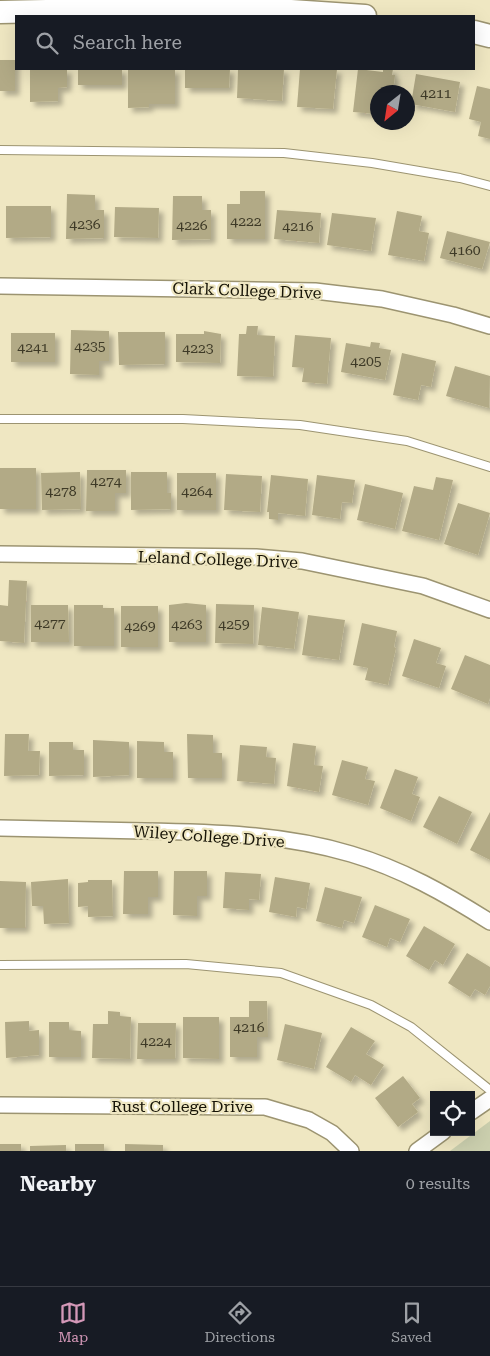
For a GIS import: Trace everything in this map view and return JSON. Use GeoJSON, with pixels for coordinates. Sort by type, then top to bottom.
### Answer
{"type":"FeatureCollection","features":[{"type":"Feature","properties":{"kind":"street"},"geometry":{"type":"LineString","coordinates":[[0,12],[309,8],[358,15]]}},
{"type":"Feature","properties":{"kind":"street"},"geometry":{"type":"LineString","coordinates":[[475,32],[490,36]]}},
{"type":"Feature","properties":{"kind":"street","name":"Clark College Drive"},"geometry":{"type":"LineString","coordinates":[[0,286],[315,291],[382,299],[453,315],[490,326]]}},
{"type":"Feature","properties":{"kind":"street","name":"Leland College Drive"},"geometry":{"type":"LineString","coordinates":[[0,554],[256,557],[302,561],[423,586],[490,610]]}},
{"type":"Feature","properties":{"kind":"street","name":"Wiley College Drive"},"geometry":{"type":"LineString","coordinates":[[0,828],[193,831],[267,836],[323,846],[352,854],[411,876],[436,888],[490,922]]}},
{"type":"Feature","properties":{"kind":"street"},"geometry":{"type":"LineString","coordinates":[[475,1109],[490,1099]]}},
{"type":"Feature","properties":{"kind":"street","name":"Rust College Drive"},"geometry":{"type":"LineString","coordinates":[[0,1105],[265,1107],[309,1120],[332,1133],[351,1151]]}},
{"type":"Feature","properties":{"kind":"street"},"geometry":{"type":"LineString","coordinates":[[417,1151],[438,1136]]}},
{"type":"Feature","properties":{"kind":"lane"},"geometry":{"type":"LineString","coordinates":[[0,150],[284,152],[372,163],[460,178],[490,186]]}},
{"type":"Feature","properties":{"kind":"lane"},"geometry":{"type":"LineString","coordinates":[[0,419],[183,419],[300,424],[407,441],[490,467]]}},
{"type":"Feature","properties":{"kind":"lane"},"geometry":{"type":"LineString","coordinates":[[0,965],[186,964],[281,973],[371,1005],[412,1027],[490,1090]]}},
{"type":"Feature","properties":{"kind":"green space"},"geometry":{"type":"Polygon","coordinates":[[[490,1121],[490,1151],[450,1151],[470,1136],[475,1136],[475,1132],[490,1121]]]}},
{"type":"Feature","properties":{"kind":"building"},"geometry":{"type":"Polygon","coordinates":[[[0,60],[15,60],[15,91],[0,91],[0,60]]]}},
{"type":"Feature","properties":{"kind":"building"},"geometry":{"type":"Polygon","coordinates":[[[30,70],[67,70],[67,87],[58,88],[58,101],[30,102],[30,70]]]}},
{"type":"Feature","properties":{"kind":"building"},"geometry":{"type":"Polygon","coordinates":[[[78,70],[122,70],[122,85],[78,85],[78,70]]]}},
{"type":"Feature","properties":{"kind":"building"},"geometry":{"type":"Polygon","coordinates":[[[128,70],[175,70],[175,104],[149,104],[149,107],[128,108],[128,70]]]}},
{"type":"Feature","properties":{"kind":"building"},"geometry":{"type":"Polygon","coordinates":[[[185,70],[230,70],[229,88],[185,88],[185,70]]]}},
{"type":"Feature","properties":{"kind":"building"},"geometry":{"type":"Polygon","coordinates":[[[238,70],[284,70],[282,101],[237,98],[238,70]]]}},
{"type":"Feature","properties":{"kind":"building"},"geometry":{"type":"Polygon","coordinates":[[[300,70],[337,70],[333,109],[297,107],[300,70]]]}},
{"type":"Feature","properties":{"kind":"building"},"geometry":{"type":"Polygon","coordinates":[[[358,70],[383,72],[383,70],[393,70],[392,75],[395,75],[394,85],[370,85],[370,113],[353,112],[358,70]]]}},
{"type":"Feature","properties":{"kind":"building"},"geometry":{"type":"Polygon","coordinates":[[[416,74],[460,82],[455,112],[415,105],[416,74]]]}},
{"type":"Feature","properties":{"kind":"building"},"geometry":{"type":"Polygon","coordinates":[[[477,86],[490,89],[490,139],[478,136],[481,122],[469,119],[477,86]]]}},
{"type":"Feature","properties":{"kind":"building"},"geometry":{"type":"Polygon","coordinates":[[[240,191],[265,191],[265,239],[227,239],[227,204],[240,204],[240,191]]]}},
{"type":"Feature","properties":{"kind":"building"},"geometry":{"type":"Polygon","coordinates":[[[67,194],[95,195],[95,210],[104,210],[104,238],[66,239],[67,194]]]}},
{"type":"Feature","properties":{"kind":"building"},"geometry":{"type":"Polygon","coordinates":[[[173,196],[202,196],[202,210],[211,210],[211,239],[172,240],[173,196]]]}},
{"type":"Feature","properties":{"kind":"building"},"geometry":{"type":"Polygon","coordinates":[[[6,206],[51,206],[51,237],[6,238],[6,206]]]}},
{"type":"Feature","properties":{"kind":"building"},"geometry":{"type":"Polygon","coordinates":[[[115,207],[159,208],[158,238],[114,237],[115,207]]]}},
{"type":"Feature","properties":{"kind":"building"},"geometry":{"type":"Polygon","coordinates":[[[277,210],[321,213],[319,243],[274,239],[277,210]]]}},
{"type":"Feature","properties":{"kind":"building"},"geometry":{"type":"Polygon","coordinates":[[[397,211],[422,216],[419,231],[429,233],[424,261],[388,255],[397,211]]]}},
{"type":"Feature","properties":{"kind":"building"},"geometry":{"type":"Polygon","coordinates":[[[332,213],[376,218],[371,251],[327,245],[332,213]]]}},
{"type":"Feature","properties":{"kind":"building"},"geometry":{"type":"Polygon","coordinates":[[[447,231],[490,242],[482,269],[440,258],[447,231]]]}},
{"type":"Feature","properties":{"kind":"building"},"geometry":{"type":"Polygon","coordinates":[[[247,326],[258,326],[257,335],[275,336],[273,377],[237,376],[239,334],[246,334],[247,326]]]}},
{"type":"Feature","properties":{"kind":"building"},"geometry":{"type":"Polygon","coordinates":[[[71,330],[109,331],[109,361],[99,361],[99,375],[70,374],[71,330]]]}},
{"type":"Feature","properties":{"kind":"building"},"geometry":{"type":"Polygon","coordinates":[[[204,331],[221,334],[220,363],[176,362],[176,334],[204,334],[204,331]]]}},
{"type":"Feature","properties":{"kind":"building"},"geometry":{"type":"Polygon","coordinates":[[[118,332],[165,332],[165,364],[119,365],[118,332]]]}},
{"type":"Feature","properties":{"kind":"building"},"geometry":{"type":"Polygon","coordinates":[[[11,333],[55,333],[55,362],[11,362],[11,333]]]}},
{"type":"Feature","properties":{"kind":"building"},"geometry":{"type":"Polygon","coordinates":[[[295,335],[331,338],[327,384],[302,382],[304,368],[292,367],[295,335]]]}},
{"type":"Feature","properties":{"kind":"building"},"geometry":{"type":"Polygon","coordinates":[[[371,342],[380,343],[379,348],[391,350],[385,380],[341,372],[346,343],[370,347],[371,342]]]}},
{"type":"Feature","properties":{"kind":"building"},"geometry":{"type":"Polygon","coordinates":[[[402,353],[436,361],[431,387],[421,385],[418,400],[393,395],[402,353]]]}},
{"type":"Feature","properties":{"kind":"building"},"geometry":{"type":"Polygon","coordinates":[[[455,366],[490,376],[489,408],[446,396],[455,366]]]}},
{"type":"Feature","properties":{"kind":"building"},"geometry":{"type":"Polygon","coordinates":[[[0,468],[36,468],[36,509],[0,509],[0,468]]]}},
{"type":"Feature","properties":{"kind":"building"},"geometry":{"type":"Polygon","coordinates":[[[87,470],[126,470],[126,493],[115,493],[115,511],[86,511],[87,470]]]}},
{"type":"Feature","properties":{"kind":"building"},"geometry":{"type":"Polygon","coordinates":[[[80,472],[81,509],[42,510],[41,473],[80,472]]]}},
{"type":"Feature","properties":{"kind":"building"},"geometry":{"type":"Polygon","coordinates":[[[131,472],[167,472],[167,493],[171,493],[171,509],[131,510],[131,472]]]}},
{"type":"Feature","properties":{"kind":"building"},"geometry":{"type":"Polygon","coordinates":[[[177,473],[216,473],[216,510],[177,510],[177,473]]]}},
{"type":"Feature","properties":{"kind":"building"},"geometry":{"type":"Polygon","coordinates":[[[226,474],[262,476],[260,512],[224,510],[226,474]]]}},
{"type":"Feature","properties":{"kind":"building"},"geometry":{"type":"Polygon","coordinates":[[[271,475],[308,479],[305,516],[278,513],[278,520],[269,519],[269,512],[267,512],[271,475]]]}},
{"type":"Feature","properties":{"kind":"building"},"geometry":{"type":"Polygon","coordinates":[[[317,475],[355,480],[352,503],[342,502],[340,519],[312,515],[317,475]]]}},
{"type":"Feature","properties":{"kind":"building"},"geometry":{"type":"Polygon","coordinates":[[[436,477],[453,480],[439,540],[402,531],[414,486],[433,490],[436,477]]]}},
{"type":"Feature","properties":{"kind":"building"},"geometry":{"type":"Polygon","coordinates":[[[365,484],[403,493],[395,529],[357,520],[365,484]]]}},
{"type":"Feature","properties":{"kind":"building"},"geometry":{"type":"Polygon","coordinates":[[[458,503],[490,513],[478,555],[444,544],[458,503]]]}},
{"type":"Feature","properties":{"kind":"building"},"geometry":{"type":"Polygon","coordinates":[[[9,580],[27,581],[24,643],[0,641],[0,605],[8,606],[9,580]]]}},
{"type":"Feature","properties":{"kind":"building"},"geometry":{"type":"Polygon","coordinates":[[[186,603],[206,605],[206,642],[169,642],[169,605],[186,603]]]}},
{"type":"Feature","properties":{"kind":"building"},"geometry":{"type":"Polygon","coordinates":[[[216,604],[254,605],[253,644],[215,643],[216,604]]]}},
{"type":"Feature","properties":{"kind":"building"},"geometry":{"type":"Polygon","coordinates":[[[31,605],[68,605],[69,642],[31,642],[31,605]]]}},
{"type":"Feature","properties":{"kind":"building"},"geometry":{"type":"Polygon","coordinates":[[[74,605],[103,605],[103,608],[114,608],[114,646],[74,646],[74,605]]]}},
{"type":"Feature","properties":{"kind":"building"},"geometry":{"type":"Polygon","coordinates":[[[121,606],[158,606],[158,647],[121,647],[121,606]]]}},
{"type":"Feature","properties":{"kind":"building"},"geometry":{"type":"Polygon","coordinates":[[[262,607],[299,612],[294,649],[258,645],[262,607]]]}},
{"type":"Feature","properties":{"kind":"building"},"geometry":{"type":"Polygon","coordinates":[[[308,615],[345,620],[339,660],[302,655],[308,615]]]}},
{"type":"Feature","properties":{"kind":"building"},"geometry":{"type":"Polygon","coordinates":[[[362,623],[397,631],[394,647],[396,648],[388,685],[365,680],[368,668],[353,665],[362,623]]]}},
{"type":"Feature","properties":{"kind":"building"},"geometry":{"type":"Polygon","coordinates":[[[414,639],[441,648],[436,663],[446,666],[439,688],[402,676],[414,639]]]}},
{"type":"Feature","properties":{"kind":"building"},"geometry":{"type":"Polygon","coordinates":[[[465,655],[490,665],[490,698],[488,704],[451,689],[465,655]]]}},
{"type":"Feature","properties":{"kind":"building"},"geometry":{"type":"Polygon","coordinates":[[[5,734],[29,734],[28,751],[40,751],[39,775],[4,776],[5,734]]]}},
{"type":"Feature","properties":{"kind":"building"},"geometry":{"type":"Polygon","coordinates":[[[187,734],[213,735],[213,753],[222,753],[222,778],[188,778],[187,734]]]}},
{"type":"Feature","properties":{"kind":"building"},"geometry":{"type":"Polygon","coordinates":[[[93,740],[129,742],[129,775],[93,777],[93,740]]]}},
{"type":"Feature","properties":{"kind":"building"},"geometry":{"type":"Polygon","coordinates":[[[137,741],[164,742],[164,752],[173,752],[173,778],[137,778],[137,741]]]}},
{"type":"Feature","properties":{"kind":"building"},"geometry":{"type":"Polygon","coordinates":[[[49,742],[73,742],[73,750],[84,750],[84,775],[49,776],[49,742]]]}},
{"type":"Feature","properties":{"kind":"building"},"geometry":{"type":"Polygon","coordinates":[[[293,743],[316,746],[314,765],[323,766],[319,792],[287,786],[293,743]]]}},
{"type":"Feature","properties":{"kind":"building"},"geometry":{"type":"Polygon","coordinates":[[[240,745],[267,747],[266,757],[276,758],[274,784],[237,781],[240,745]]]}},
{"type":"Feature","properties":{"kind":"building"},"geometry":{"type":"Polygon","coordinates":[[[342,760],[368,767],[365,779],[375,781],[368,805],[332,795],[342,760]]]}},
{"type":"Feature","properties":{"kind":"building"},"geometry":{"type":"Polygon","coordinates":[[[395,769],[418,777],[412,794],[420,797],[411,821],[380,808],[395,769]]]}},
{"type":"Feature","properties":{"kind":"building"},"geometry":{"type":"Polygon","coordinates":[[[439,796],[472,812],[457,844],[423,827],[439,796]]]}},
{"type":"Feature","properties":{"kind":"building"},"geometry":{"type":"Polygon","coordinates":[[[490,812],[490,860],[470,850],[490,812]]]}},
{"type":"Feature","properties":{"kind":"building"},"geometry":{"type":"Polygon","coordinates":[[[124,871],[158,871],[158,897],[148,897],[148,914],[123,914],[124,871]]]}},
{"type":"Feature","properties":{"kind":"building"},"geometry":{"type":"Polygon","coordinates":[[[174,871],[207,871],[207,896],[197,896],[197,916],[173,915],[174,871]]]}},
{"type":"Feature","properties":{"kind":"building"},"geometry":{"type":"Polygon","coordinates":[[[225,872],[261,874],[259,900],[249,899],[249,910],[223,908],[225,872]]]}},
{"type":"Feature","properties":{"kind":"building"},"geometry":{"type":"Polygon","coordinates":[[[275,877],[310,883],[306,909],[297,907],[296,917],[269,912],[275,877]]]}},
{"type":"Feature","properties":{"kind":"building"},"geometry":{"type":"Polygon","coordinates":[[[68,879],[69,923],[44,924],[43,906],[32,906],[31,882],[68,879]]]}},
{"type":"Feature","properties":{"kind":"building"},"geometry":{"type":"Polygon","coordinates":[[[88,880],[112,880],[113,916],[88,917],[88,906],[78,907],[78,883],[88,882],[88,880]]]}},
{"type":"Feature","properties":{"kind":"building"},"geometry":{"type":"Polygon","coordinates":[[[0,881],[26,882],[25,928],[0,928],[0,881]]]}},
{"type":"Feature","properties":{"kind":"building"},"geometry":{"type":"Polygon","coordinates":[[[325,887],[362,897],[354,923],[344,920],[342,928],[316,921],[325,887]]]}},
{"type":"Feature","properties":{"kind":"building"},"geometry":{"type":"Polygon","coordinates":[[[375,905],[410,919],[400,942],[390,938],[387,947],[362,937],[375,905]]]}},
{"type":"Feature","properties":{"kind":"building"},"geometry":{"type":"Polygon","coordinates":[[[424,926],[455,944],[443,965],[435,960],[429,970],[406,956],[424,926]]]}},
{"type":"Feature","properties":{"kind":"building"},"geometry":{"type":"Polygon","coordinates":[[[467,953],[490,967],[490,986],[485,995],[475,989],[470,997],[448,983],[467,953]]]}},
{"type":"Feature","properties":{"kind":"building"},"geometry":{"type":"Polygon","coordinates":[[[249,1001],[267,1001],[268,1037],[257,1037],[257,1057],[230,1057],[230,1017],[249,1017],[249,1001]]]}},
{"type":"Feature","properties":{"kind":"building"},"geometry":{"type":"Polygon","coordinates":[[[108,1011],[120,1012],[120,1016],[131,1017],[130,1059],[92,1058],[93,1024],[108,1024],[108,1011]]]}},
{"type":"Feature","properties":{"kind":"building"},"geometry":{"type":"Polygon","coordinates":[[[183,1017],[219,1017],[219,1059],[183,1058],[183,1017]]]}},
{"type":"Feature","properties":{"kind":"building"},"geometry":{"type":"Polygon","coordinates":[[[29,1021],[29,1031],[39,1030],[39,1055],[6,1058],[5,1022],[29,1021]]]}},
{"type":"Feature","properties":{"kind":"building"},"geometry":{"type":"Polygon","coordinates":[[[49,1022],[69,1022],[69,1030],[81,1031],[81,1057],[49,1057],[49,1022]]]}},
{"type":"Feature","properties":{"kind":"building"},"geometry":{"type":"Polygon","coordinates":[[[138,1023],[176,1023],[175,1059],[137,1059],[138,1023]]]}},
{"type":"Feature","properties":{"kind":"building"},"geometry":{"type":"Polygon","coordinates":[[[285,1024],[322,1033],[314,1069],[277,1060],[285,1024]]]}},
{"type":"Feature","properties":{"kind":"building"},"geometry":{"type":"Polygon","coordinates":[[[351,1027],[375,1041],[366,1054],[384,1065],[371,1085],[355,1075],[351,1082],[326,1067],[351,1027]]]}},
{"type":"Feature","properties":{"kind":"building"},"geometry":{"type":"Polygon","coordinates":[[[403,1076],[420,1098],[412,1104],[418,1112],[398,1127],[375,1098],[403,1076]]]}},
{"type":"Feature","properties":{"kind":"building"},"geometry":{"type":"Polygon","coordinates":[[[0,1144],[21,1144],[21,1151],[0,1151],[0,1144]]]}},
{"type":"Feature","properties":{"kind":"building"},"geometry":{"type":"Polygon","coordinates":[[[75,1144],[104,1144],[104,1151],[75,1151],[75,1144]]]}},
{"type":"Feature","properties":{"kind":"building"},"geometry":{"type":"Polygon","coordinates":[[[125,1144],[163,1145],[163,1151],[125,1151],[125,1144]]]}},
{"type":"Feature","properties":{"kind":"building"},"geometry":{"type":"Polygon","coordinates":[[[66,1145],[66,1151],[30,1151],[30,1146],[66,1145]]]}}]}
